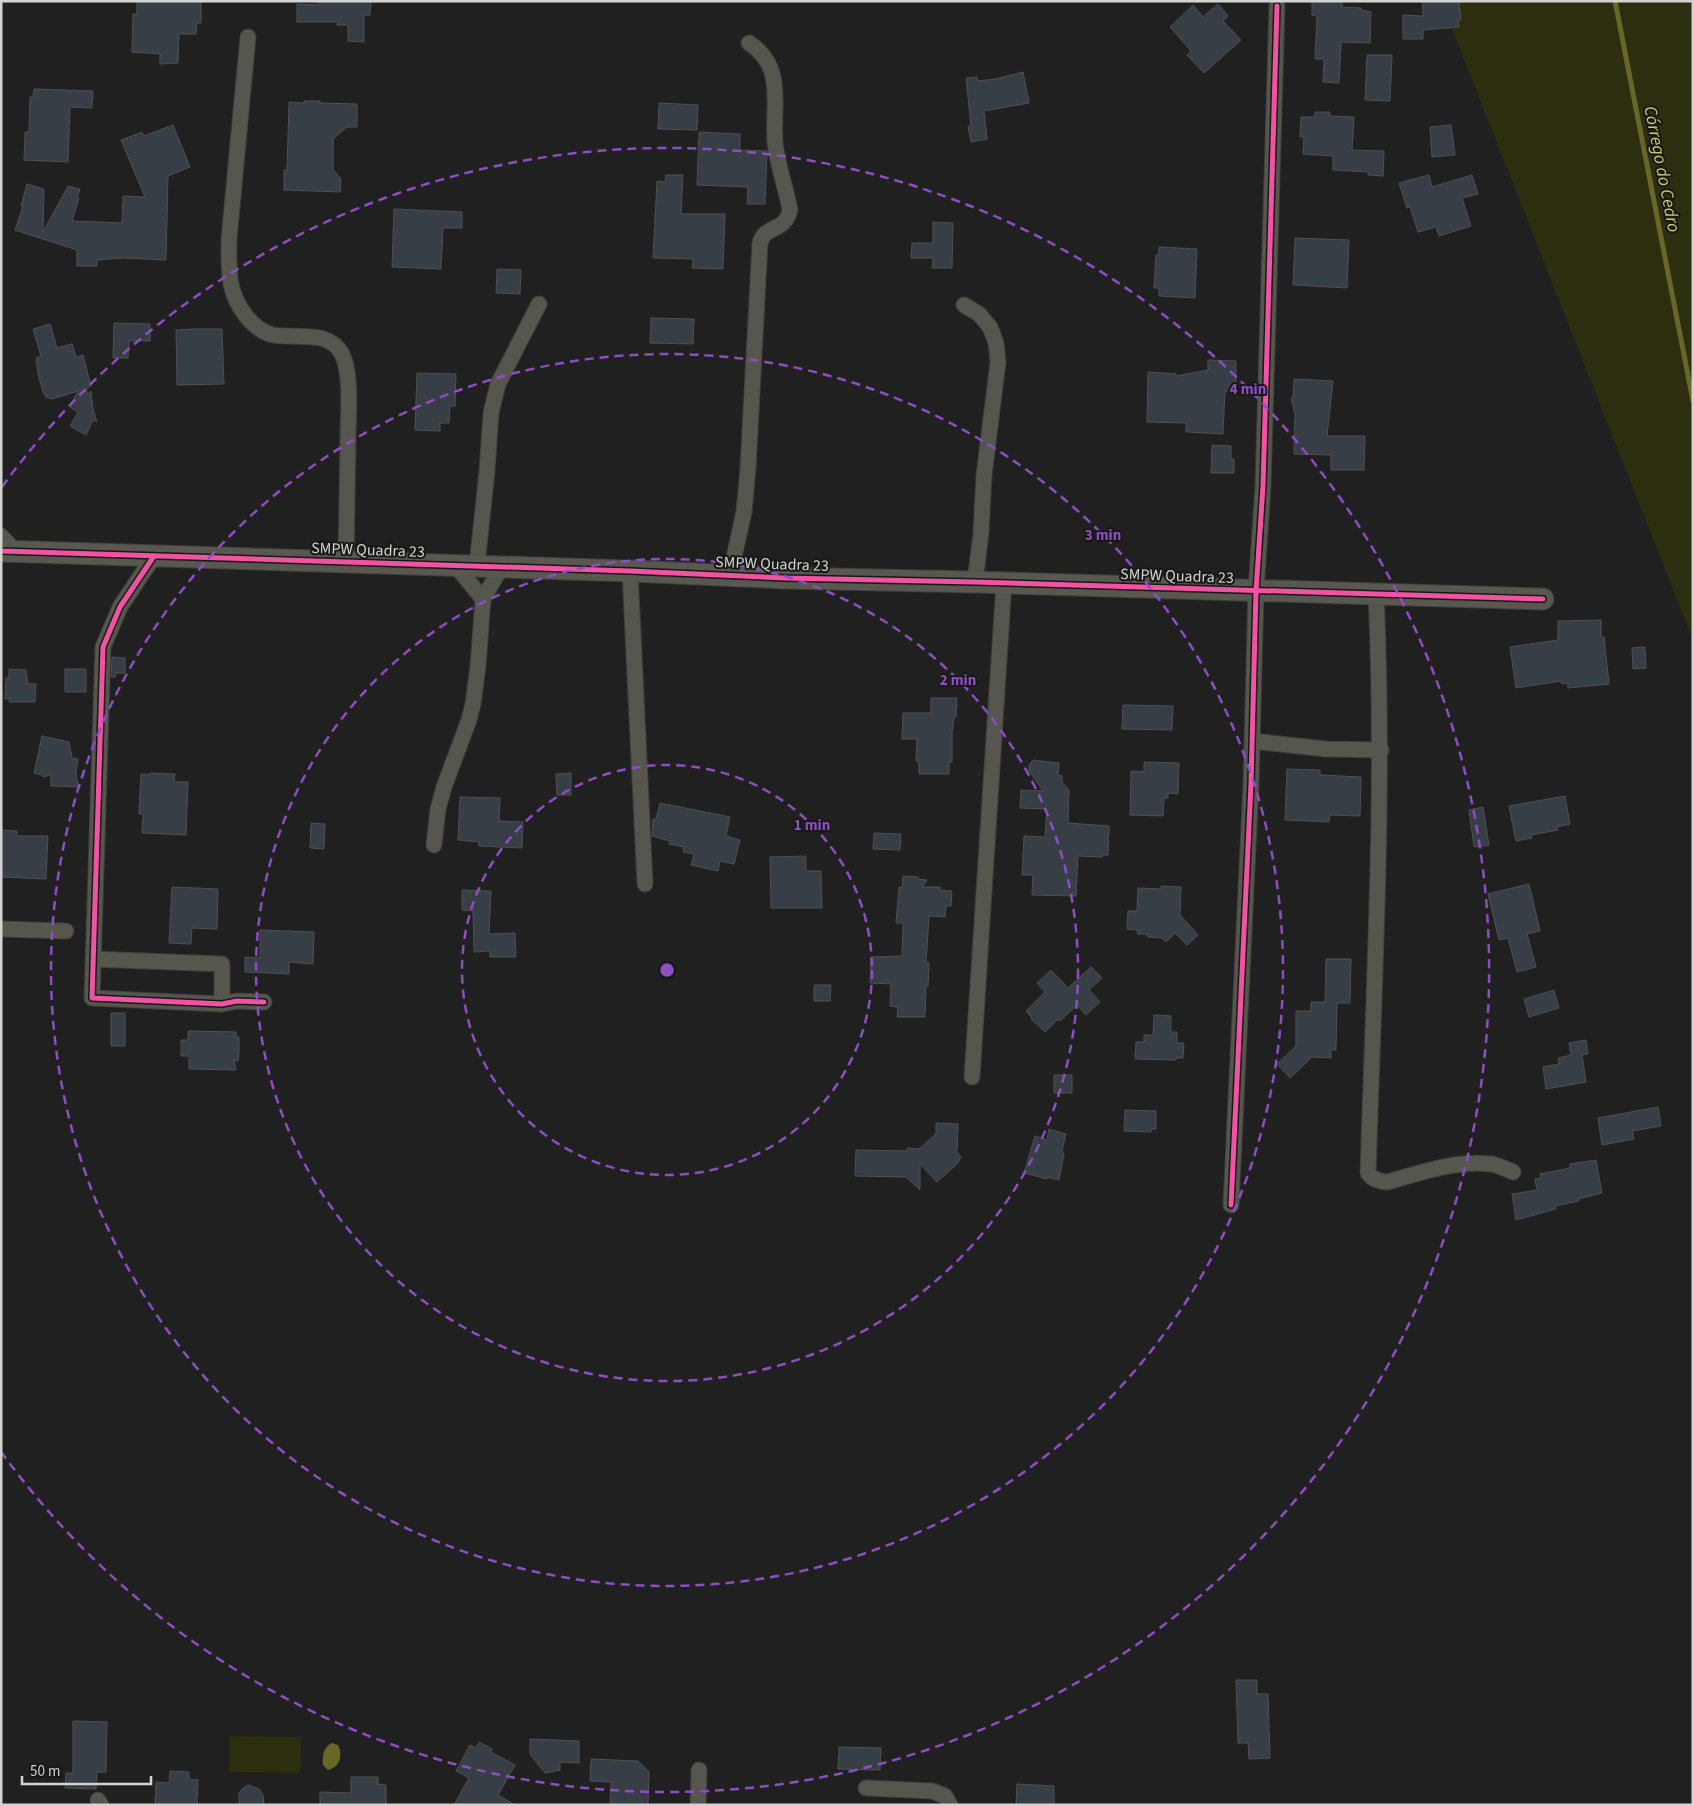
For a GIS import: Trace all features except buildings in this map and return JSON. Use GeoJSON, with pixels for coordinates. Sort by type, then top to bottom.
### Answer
{"type":"FeatureCollection","features":[{"type":"Feature","properties":{"kind":"street"},"geometry":{"type":"LineString","coordinates":[[1231,1205],[1252,741],[1256,591],[1263,477],[1277,6]]}},
{"type":"Feature","properties":{"kind":"street"},"geometry":{"type":"LineString","coordinates":[[248,37],[229,239],[228,264],[231,286],[239,305],[248,319],[258,328],[272,334],[314,337],[330,341],[343,356],[348,391],[346,562]]}},
{"type":"Feature","properties":{"kind":"street"},"geometry":{"type":"LineString","coordinates":[[730,575],[744,512],[760,248],[762,237],[768,231],[784,223],[788,218],[790,210],[775,142],[774,77],[765,56],[749,43]]}},
{"type":"Feature","properties":{"kind":"street"},"geometry":{"type":"LineString","coordinates":[[477,566],[491,413],[498,384],[539,304]]}},
{"type":"Feature","properties":{"kind":"street"},"geometry":{"type":"LineString","coordinates":[[964,305],[979,314],[990,327],[996,343],[998,362],[984,475],[981,533],[975,582]]}},
{"type":"Feature","properties":{"kind":"street"},"geometry":{"type":"LineString","coordinates":[[1,536],[8,551]]}},
{"type":"Feature","properties":{"kind":"street","name":"SMPW Quadra 23"},"geometry":{"type":"LineString","coordinates":[[8,551],[630,570],[784,578],[1543,599]]}},
{"type":"Feature","properties":{"kind":"street"},"geometry":{"type":"LineString","coordinates":[[154,556],[120,608],[103,646],[92,998],[222,1004],[237,1001],[264,1002]]}},
{"type":"Feature","properties":{"kind":"street"},"geometry":{"type":"LineString","coordinates":[[456,565],[483,599]]}},
{"type":"Feature","properties":{"kind":"street"},"geometry":{"type":"LineString","coordinates":[[434,845],[438,809],[444,787],[469,720],[473,704],[483,599],[502,566]]}},
{"type":"Feature","properties":{"kind":"street"},"geometry":{"type":"LineString","coordinates":[[630,570],[645,884]]}},
{"type":"Feature","properties":{"kind":"street"},"geometry":{"type":"LineString","coordinates":[[972,1077],[1004,583]]}},
{"type":"Feature","properties":{"kind":"street"},"geometry":{"type":"LineString","coordinates":[[1376,594],[1381,750],[1368,1173],[1371,1178],[1387,1182],[1453,1166],[1477,1163],[1493,1164],[1513,1172]]}},
{"type":"Feature","properties":{"kind":"street"},"geometry":{"type":"LineString","coordinates":[[1252,741],[1326,749],[1381,750]]}},
{"type":"Feature","properties":{"kind":"street"},"geometry":{"type":"LineString","coordinates":[[1,929],[66,931]]}},
{"type":"Feature","properties":{"kind":"street"},"geometry":{"type":"LineString","coordinates":[[93,959],[222,964],[222,1004]]}},
{"type":"Feature","properties":{"kind":"street"},"geometry":{"type":"LineString","coordinates":[[698,1805],[699,1770]]}},
{"type":"Feature","properties":{"kind":"street"},"geometry":{"type":"LineString","coordinates":[[866,1788],[932,1791],[945,1796],[950,1805]]}},
{"type":"Feature","properties":{"kind":"shaded area"},"geometry":{"type":"Polygon","coordinates":[[[1441,1],[1693,1],[1693,640],[1441,1]]]}},
{"type":"Feature","properties":{"kind":"shaded area"},"geometry":{"type":"Polygon","coordinates":[[[229,1736],[301,1737],[300,1773],[229,1772],[229,1736]]]}},
{"type":"Feature","properties":{"kind":"shaded area"},"geometry":{"type":"Polygon","coordinates":[[[332,1743],[338,1745],[340,1757],[338,1763],[328,1770],[323,1765],[323,1756],[327,1747],[332,1743]]]}},
{"type":"Feature","properties":{"kind":"waterway","name":"Córrego do Cedro"},"geometry":{"type":"LineString","coordinates":[[1615,1],[1693,401]]}},
{"type":"Feature","properties":{"kind":"cycle path"},"geometry":{"type":"LineString","coordinates":[[1231,1205],[1251,784],[1256,591],[1263,486],[1277,6]]}},
{"type":"Feature","properties":{"kind":"cycle path"},"geometry":{"type":"LineString","coordinates":[[1,551],[630,571],[784,578],[1543,599]]}},
{"type":"Feature","properties":{"kind":"cycle path"},"geometry":{"type":"LineString","coordinates":[[154,556],[120,607],[103,647],[92,998],[222,1004],[237,1001],[264,1002]]}}]}
